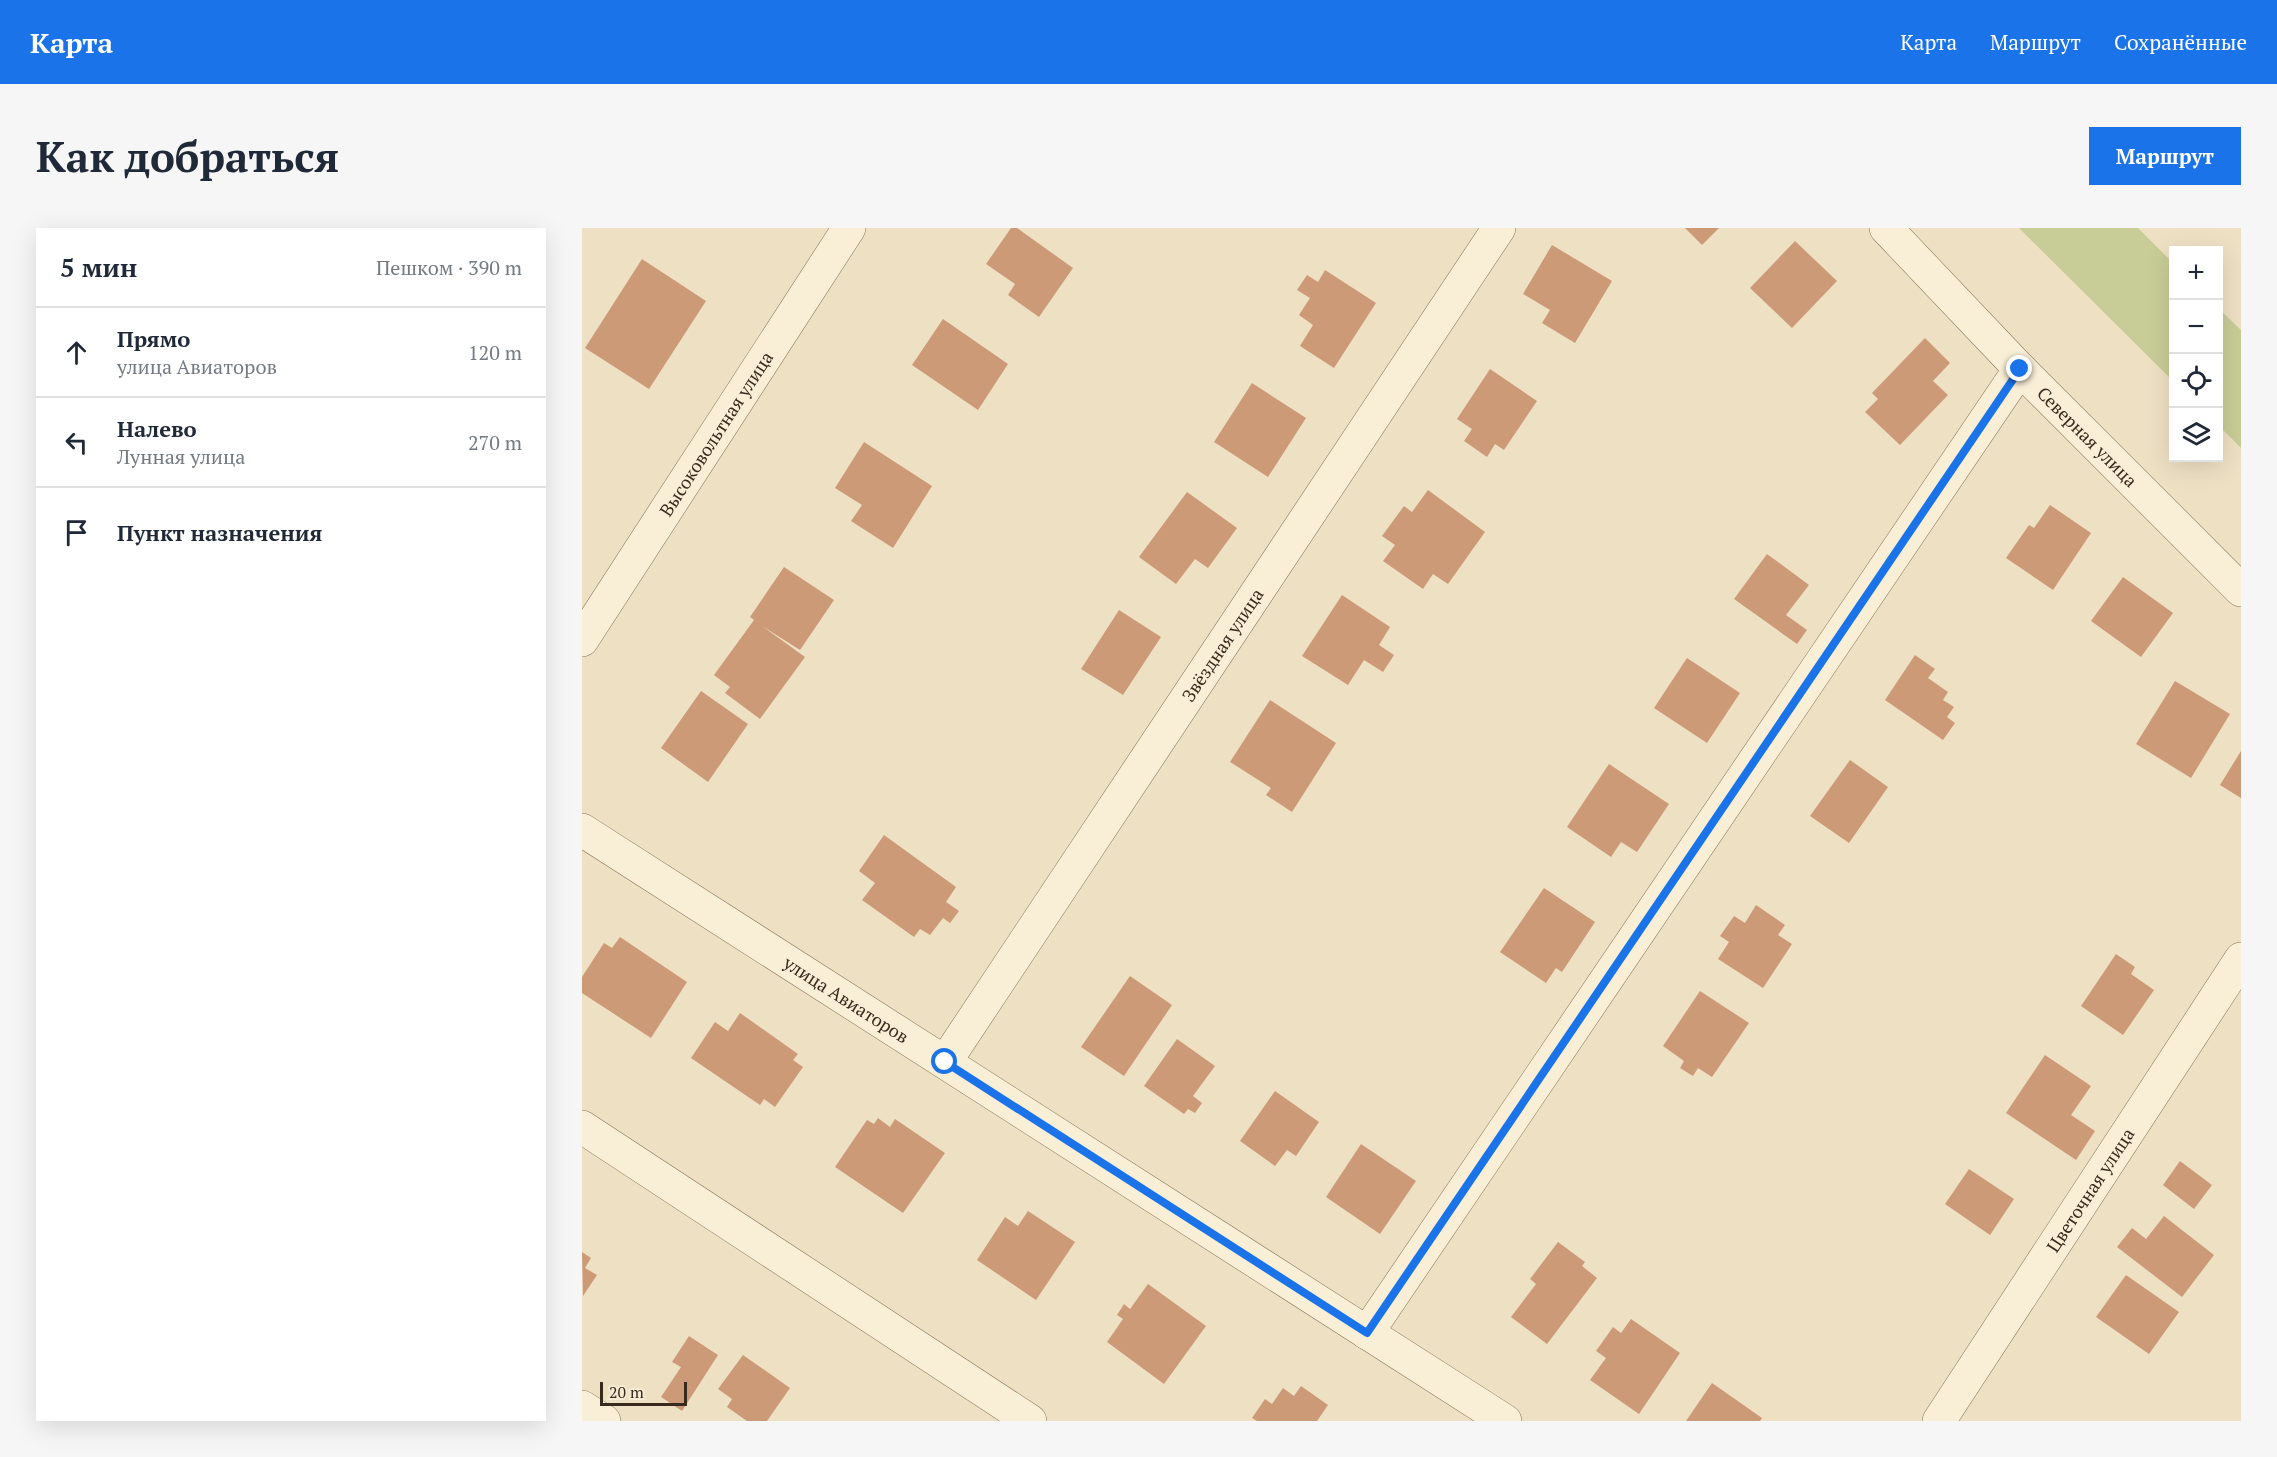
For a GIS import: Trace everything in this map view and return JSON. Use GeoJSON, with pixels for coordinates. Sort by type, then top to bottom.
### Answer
{"type":"FeatureCollection","features":[{"type":"Feature","properties":{"kind":"street","name":"Высоковольтная улица"},"geometry":{"type":"LineString","coordinates":[[582,640],[849,228]]}},
{"type":"Feature","properties":{"kind":"street","name":"Звёздная улица"},"geometry":{"type":"LineString","coordinates":[[945,1062],[1499,228]]}},
{"type":"Feature","properties":{"kind":"street","name":"Северная улица"},"geometry":{"type":"LineString","coordinates":[[1886,228],[2020,369],[2241,590]]}},
{"type":"Feature","properties":{"kind":"street"},"geometry":{"type":"LineString","coordinates":[[1367,1333],[2020,369]]}},
{"type":"Feature","properties":{"kind":"street","name":"улица Авиаторов"},"geometry":{"type":"LineString","coordinates":[[582,830],[1505,1421]]}},
{"type":"Feature","properties":{"kind":"street","name":"Цветочная улица"},"geometry":{"type":"LineString","coordinates":[[1939,1421],[2241,959]]}},
{"type":"Feature","properties":{"kind":"street"},"geometry":{"type":"LineString","coordinates":[[582,1127],[1030,1421]]}},
{"type":"Feature","properties":{"kind":"street"},"geometry":{"type":"LineString","coordinates":[[582,1407],[603,1421]]}},
{"type":"Feature","properties":{"kind":"green space"},"geometry":{"type":"Polygon","coordinates":[[[2019,228],[2138,228],[2169,259],[2169,377],[2019,228]]]}},
{"type":"Feature","properties":{"kind":"green space"},"geometry":{"type":"Polygon","coordinates":[[[2223,313],[2241,330],[2241,448],[2223,430],[2223,313]]]}},
{"type":"Feature","properties":{"kind":"building"},"geometry":{"type":"Polygon","coordinates":[[[1011,228],[1017,228],[1073,268],[1039,317],[1008,295],[1015,284],[986,264],[1011,228]]]}},
{"type":"Feature","properties":{"kind":"building"},"geometry":{"type":"Polygon","coordinates":[[[1685,228],[1719,228],[1702,245],[1685,228]]]}},
{"type":"Feature","properties":{"kind":"building"},"geometry":{"type":"Polygon","coordinates":[[[1795,241],[1837,281],[1792,328],[1750,288],[1795,241]]]}},
{"type":"Feature","properties":{"kind":"building"},"geometry":{"type":"Polygon","coordinates":[[[1552,245],[1612,281],[1575,343],[1542,323],[1550,310],[1523,294],[1552,245]]]}},
{"type":"Feature","properties":{"kind":"building"},"geometry":{"type":"Polygon","coordinates":[[[642,259],[706,301],[649,389],[585,348],[642,259]]]}},
{"type":"Feature","properties":{"kind":"building"},"geometry":{"type":"Polygon","coordinates":[[[1325,270],[1376,303],[1334,368],[1300,346],[1313,325],[1299,315],[1310,298],[1297,290],[1307,275],[1318,282],[1325,270]]]}},
{"type":"Feature","properties":{"kind":"building"},"geometry":{"type":"Polygon","coordinates":[[[943,319],[1008,364],[978,410],[912,365],[943,319]]]}},
{"type":"Feature","properties":{"kind":"building"},"geometry":{"type":"Polygon","coordinates":[[[1925,338],[1950,363],[1933,381],[1948,395],[1900,445],[1865,412],[1878,399],[1872,393],[1925,338]]]}},
{"type":"Feature","properties":{"kind":"building"},"geometry":{"type":"Polygon","coordinates":[[[1490,369],[1537,401],[1504,450],[1495,444],[1487,457],[1464,441],[1472,429],[1457,419],[1490,369]]]}},
{"type":"Feature","properties":{"kind":"building"},"geometry":{"type":"Polygon","coordinates":[[[1252,383],[1306,418],[1268,477],[1214,442],[1252,383]]]}},
{"type":"Feature","properties":{"kind":"building"},"geometry":{"type":"Polygon","coordinates":[[[864,442],[932,486],[893,548],[851,521],[862,505],[835,488],[864,442]]]}},
{"type":"Feature","properties":{"kind":"building"},"geometry":{"type":"Polygon","coordinates":[[[1428,490],[1485,532],[1448,584],[1433,574],[1423,589],[1383,561],[1395,545],[1382,536],[1404,506],[1412,512],[1428,490]]]}},
{"type":"Feature","properties":{"kind":"building"},"geometry":{"type":"Polygon","coordinates":[[[1187,492],[1237,528],[1208,568],[1195,559],[1176,584],[1139,557],[1187,492]]]}},
{"type":"Feature","properties":{"kind":"building"},"geometry":{"type":"Polygon","coordinates":[[[2050,505],[2091,533],[2053,590],[2006,558],[2029,525],[2034,528],[2050,505]]]}},
{"type":"Feature","properties":{"kind":"building"},"geometry":{"type":"Polygon","coordinates":[[[1767,554],[1809,585],[1786,615],[1807,630],[1797,644],[1734,599],[1767,554]]]}},
{"type":"Feature","properties":{"kind":"building"},"geometry":{"type":"Polygon","coordinates":[[[784,567],[834,600],[800,650],[762,626],[805,657],[760,719],[725,693],[730,687],[714,675],[754,620],[750,617],[784,567]]]}},
{"type":"Feature","properties":{"kind":"building"},"geometry":{"type":"Polygon","coordinates":[[[2123,577],[2173,613],[2141,657],[2091,621],[2123,577]]]}},
{"type":"Feature","properties":{"kind":"building"},"geometry":{"type":"Polygon","coordinates":[[[1342,595],[1390,627],[1379,645],[1394,655],[1383,672],[1364,660],[1348,685],[1302,656],[1342,595]]]}},
{"type":"Feature","properties":{"kind":"building"},"geometry":{"type":"Polygon","coordinates":[[[1119,610],[1161,637],[1123,695],[1081,669],[1119,610]]]}},
{"type":"Feature","properties":{"kind":"building"},"geometry":{"type":"Polygon","coordinates":[[[1915,655],[1935,669],[1928,678],[1948,692],[1943,700],[1954,707],[1947,717],[1955,723],[1943,740],[1885,700],[1915,655]]]}},
{"type":"Feature","properties":{"kind":"building"},"geometry":{"type":"Polygon","coordinates":[[[1687,658],[1740,693],[1707,743],[1654,708],[1687,658]]]}},
{"type":"Feature","properties":{"kind":"building"},"geometry":{"type":"Polygon","coordinates":[[[2175,681],[2230,714],[2191,778],[2136,744],[2175,681]]]}},
{"type":"Feature","properties":{"kind":"building"},"geometry":{"type":"Polygon","coordinates":[[[701,691],[748,724],[708,782],[661,748],[701,691]]]}},
{"type":"Feature","properties":{"kind":"building"},"geometry":{"type":"Polygon","coordinates":[[[1270,700],[1336,743],[1292,812],[1266,795],[1271,788],[1230,762],[1270,700]]]}},
{"type":"Feature","properties":{"kind":"building"},"geometry":{"type":"Polygon","coordinates":[[[2241,751],[2241,798],[2220,785],[2241,751]]]}},
{"type":"Feature","properties":{"kind":"building"},"geometry":{"type":"Polygon","coordinates":[[[1850,760],[1888,787],[1849,843],[1810,816],[1850,760]]]}},
{"type":"Feature","properties":{"kind":"building"},"geometry":{"type":"Polygon","coordinates":[[[1609,764],[1669,804],[1637,852],[1621,842],[1611,857],[1567,827],[1609,764]]]}},
{"type":"Feature","properties":{"kind":"building"},"geometry":{"type":"Polygon","coordinates":[[[884,835],[956,887],[946,902],[959,911],[950,923],[943,918],[930,935],[920,929],[914,937],[862,900],[875,883],[859,871],[884,835]]]}},
{"type":"Feature","properties":{"kind":"building"},"geometry":{"type":"Polygon","coordinates":[[[1544,888],[1595,922],[1562,972],[1556,968],[1546,983],[1500,952],[1544,888]]]}},
{"type":"Feature","properties":{"kind":"building"},"geometry":{"type":"Polygon","coordinates":[[[1756,905],[1785,925],[1778,935],[1792,944],[1763,988],[1718,959],[1729,942],[1720,936],[1734,916],[1745,923],[1756,905]]]}},
{"type":"Feature","properties":{"kind":"building"},"geometry":{"type":"Polygon","coordinates":[[[620,937],[687,982],[651,1038],[582,993],[582,977],[604,943],[612,948],[620,937]]]}},
{"type":"Feature","properties":{"kind":"building"},"geometry":{"type":"Polygon","coordinates":[[[2116,954],[2135,967],[2131,974],[2154,990],[2123,1035],[2081,1006],[2116,954]]]}},
{"type":"Feature","properties":{"kind":"building"},"geometry":{"type":"Polygon","coordinates":[[[1130,976],[1172,1005],[1124,1076],[1081,1047],[1130,976]]]}},
{"type":"Feature","properties":{"kind":"building"},"geometry":{"type":"Polygon","coordinates":[[[1700,991],[1749,1023],[1712,1077],[1698,1068],[1693,1076],[1680,1068],[1684,1061],[1663,1046],[1700,991]]]}},
{"type":"Feature","properties":{"kind":"building"},"geometry":{"type":"Polygon","coordinates":[[[740,1013],[798,1054],[793,1060],[803,1067],[775,1107],[764,1099],[760,1105],[691,1058],[715,1022],[728,1031],[740,1013]]]}},
{"type":"Feature","properties":{"kind":"building"},"geometry":{"type":"Polygon","coordinates":[[[1177,1039],[1215,1066],[1193,1096],[1202,1103],[1195,1113],[1188,1109],[1184,1114],[1144,1086],[1177,1039]]]}},
{"type":"Feature","properties":{"kind":"building"},"geometry":{"type":"Polygon","coordinates":[[[2045,1055],[2091,1086],[2071,1115],[2095,1131],[2076,1160],[2006,1113],[2045,1055]]]}},
{"type":"Feature","properties":{"kind":"building"},"geometry":{"type":"Polygon","coordinates":[[[1275,1091],[1319,1122],[1296,1156],[1287,1150],[1275,1166],[1240,1141],[1275,1091]]]}},
{"type":"Feature","properties":{"kind":"building"},"geometry":{"type":"Polygon","coordinates":[[[878,1118],[890,1127],[895,1119],[945,1153],[903,1213],[835,1167],[867,1120],[874,1124],[878,1118]]]}},
{"type":"Feature","properties":{"kind":"building"},"geometry":{"type":"Polygon","coordinates":[[[1361,1144],[1416,1181],[1380,1234],[1326,1197],[1361,1144]]]}},
{"type":"Feature","properties":{"kind":"building"},"geometry":{"type":"Polygon","coordinates":[[[2180,1161],[2212,1185],[2194,1209],[2163,1185],[2180,1161]]]}},
{"type":"Feature","properties":{"kind":"building"},"geometry":{"type":"Polygon","coordinates":[[[1969,1169],[2014,1199],[1990,1235],[1945,1204],[1969,1169]]]}},
{"type":"Feature","properties":{"kind":"building"},"geometry":{"type":"Polygon","coordinates":[[[1028,1211],[1075,1242],[1036,1300],[977,1260],[1005,1217],[1018,1226],[1028,1211]]]}},
{"type":"Feature","properties":{"kind":"building"},"geometry":{"type":"Polygon","coordinates":[[[2164,1216],[2214,1255],[2182,1297],[2117,1247],[2132,1228],[2146,1239],[2164,1216]]]}},
{"type":"Feature","properties":{"kind":"building"},"geometry":{"type":"Polygon","coordinates":[[[1558,1242],[1585,1262],[1582,1266],[1597,1278],[1547,1344],[1511,1317],[1536,1284],[1530,1279],[1558,1242]]]}},
{"type":"Feature","properties":{"kind":"building"},"geometry":{"type":"Polygon","coordinates":[[[582,1252],[591,1258],[585,1268],[597,1275],[583,1296],[582,1252]]]}},
{"type":"Feature","properties":{"kind":"building"},"geometry":{"type":"Polygon","coordinates":[[[2126,1275],[2179,1312],[2149,1354],[2096,1317],[2126,1275]]]}},
{"type":"Feature","properties":{"kind":"building"},"geometry":{"type":"Polygon","coordinates":[[[1148,1284],[1206,1326],[1164,1384],[1107,1342],[1123,1319],[1117,1315],[1124,1304],[1130,1309],[1148,1284]]]}},
{"type":"Feature","properties":{"kind":"building"},"geometry":{"type":"Polygon","coordinates":[[[1631,1319],[1680,1353],[1639,1414],[1590,1380],[1606,1358],[1596,1351],[1613,1327],[1621,1333],[1631,1319]]]}},
{"type":"Feature","properties":{"kind":"building"},"geometry":{"type":"Polygon","coordinates":[[[689,1336],[718,1355],[682,1411],[661,1397],[681,1367],[672,1362],[689,1336]]]}},
{"type":"Feature","properties":{"kind":"building"},"geometry":{"type":"Polygon","coordinates":[[[743,1355],[790,1388],[767,1421],[747,1421],[727,1407],[732,1399],[718,1389],[743,1355]]]}},
{"type":"Feature","properties":{"kind":"building"},"geometry":{"type":"Polygon","coordinates":[[[1712,1383],[1762,1418],[1760,1421],[1686,1421],[1712,1383]]]}},
{"type":"Feature","properties":{"kind":"building"},"geometry":{"type":"Polygon","coordinates":[[[1301,1386],[1328,1405],[1317,1421],[1257,1421],[1252,1418],[1265,1399],[1272,1404],[1283,1388],[1294,1396],[1301,1386]]]}},
{"type":"Feature","properties":{"kind":"route"},"geometry":{"type":"LineString","coordinates":[[945,1062],[1367,1333],[2020,369]]}}]}
